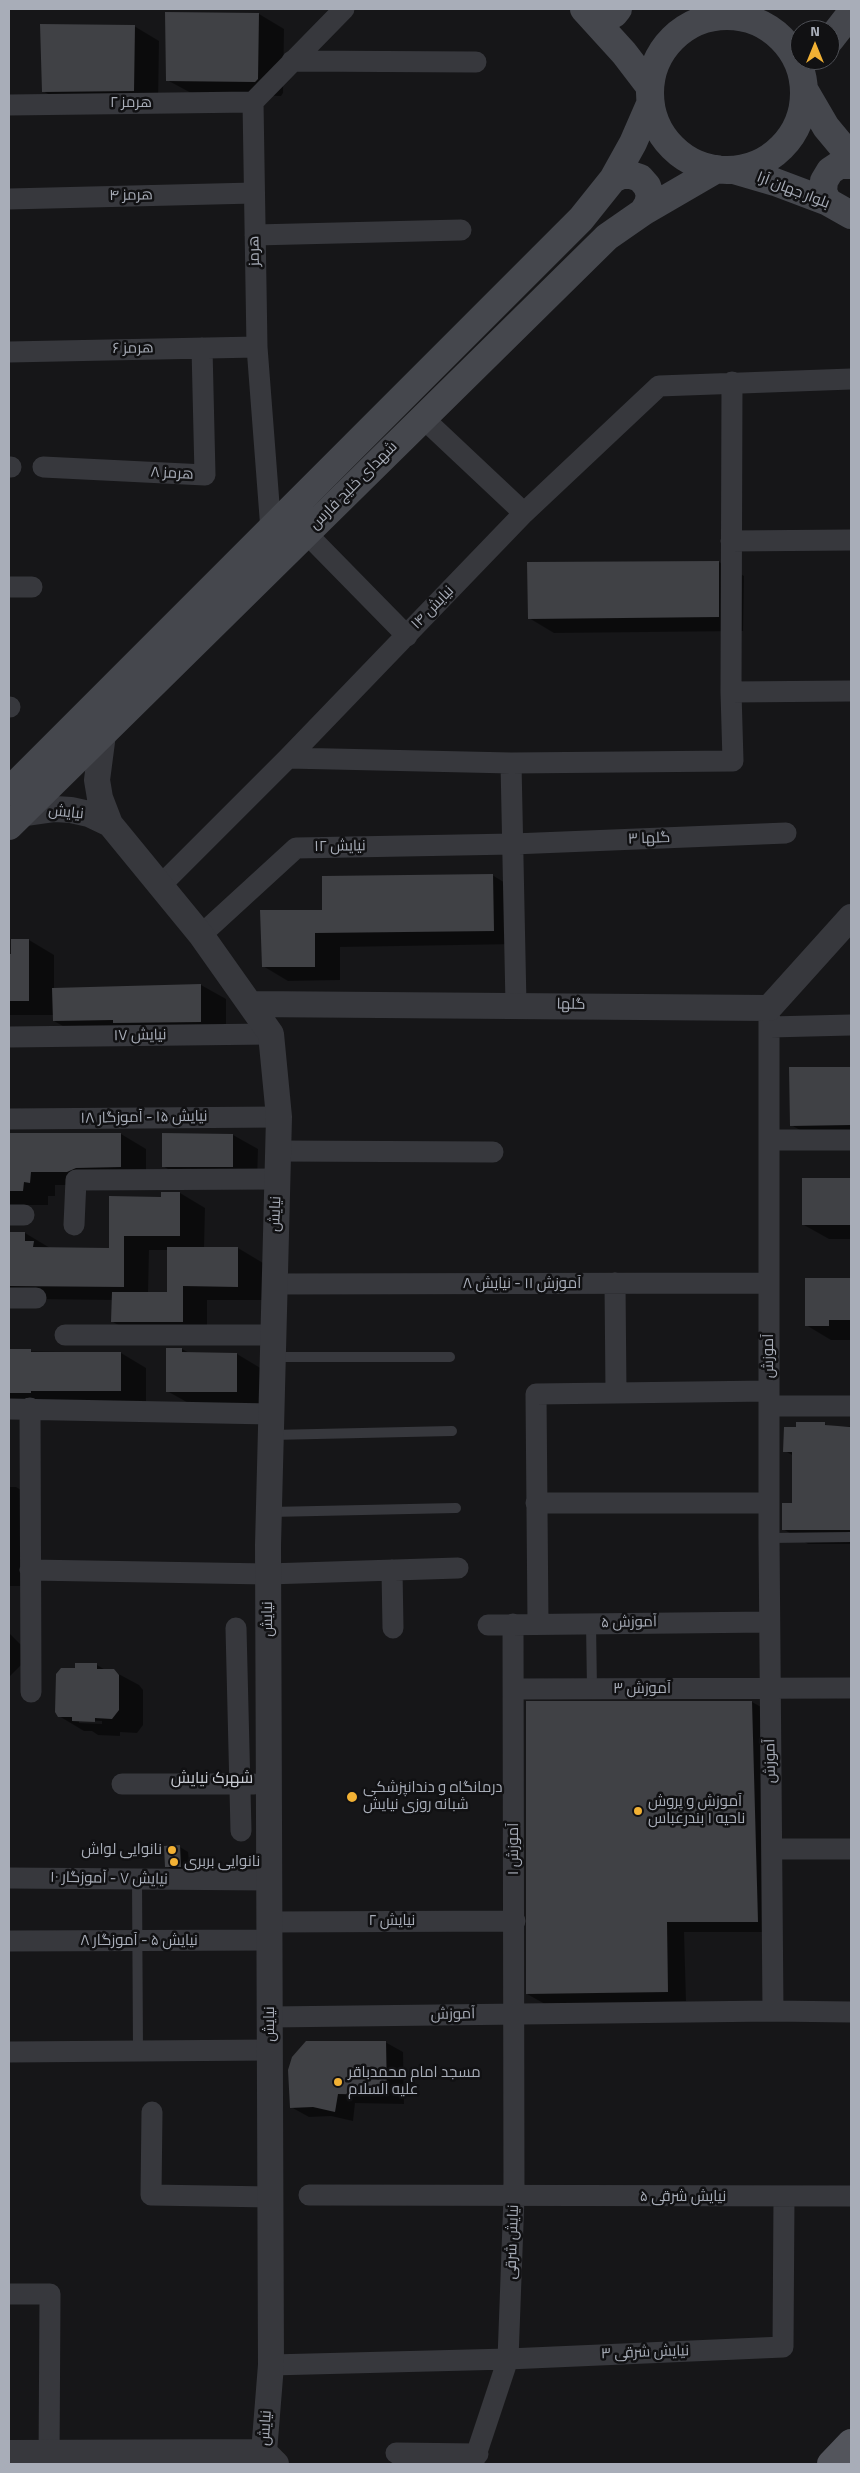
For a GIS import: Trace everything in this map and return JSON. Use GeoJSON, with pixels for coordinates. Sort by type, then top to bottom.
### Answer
{"type":"FeatureCollection","features":[{"type":"Feature","properties":{"kind":"main road"},"geometry":{"type":"LineString","coordinates":[[588,12],[603,18],[614,14],[618,9]]}},
{"type":"Feature","properties":{"kind":"main road"},"geometry":{"type":"LineString","coordinates":[[687,9],[713,17]]}},
{"type":"Feature","properties":{"kind":"main road"},"geometry":{"type":"LineString","coordinates":[[588,12],[650,96]]}},
{"type":"Feature","properties":{"kind":"main road"},"geometry":{"type":"LineString","coordinates":[[807,75],[804,108],[790,138],[766,160],[726,170],[701,166],[673,148],[658,128],[650,96],[653,71],[659,55],[682,30],[696,22],[713,17],[753,13],[762,24],[788,45],[807,75],[826,127],[851,157]]}},
{"type":"Feature","properties":{"kind":"main road"},"geometry":{"type":"LineString","coordinates":[[840,27],[851,13]]}},
{"type":"Feature","properties":{"kind":"main road","name":"شهدای خلیج فارس"},"geometry":{"type":"LineString","coordinates":[[13,810],[272,530],[581,219],[613,179],[633,143],[650,96]]}},
{"type":"Feature","properties":{"kind":"main road"},"geometry":{"type":"LineString","coordinates":[[828,202],[823,192],[827,176],[839,165],[851,164]]}},
{"type":"Feature","properties":{"kind":"main road","name":"شهدای خلیج فارس"},"geometry":{"type":"LineString","coordinates":[[13,810],[103,734],[607,237],[643,212],[726,170]]}},
{"type":"Feature","properties":{"kind":"main road","name":"بلوار جهان آرا"},"geometry":{"type":"LineString","coordinates":[[726,170],[775,182],[828,202],[851,215]]}},
{"type":"Feature","properties":{"kind":"main road"},"geometry":{"type":"LineString","coordinates":[[613,179],[622,174],[631,174],[640,178],[650,195],[648,204],[643,212]]}},
{"type":"Feature","properties":{"kind":"main road"},"geometry":{"type":"LineString","coordinates":[[831,2464],[851,2443]]}},
{"type":"Feature","properties":{"kind":"street"},"geometry":{"type":"LineString","coordinates":[[253,102],[344,9]]}},
{"type":"Feature","properties":{"kind":"street"},"geometry":{"type":"LineString","coordinates":[[292,61],[476,62]]}},
{"type":"Feature","properties":{"kind":"street","name":"هرمز ۲"},"geometry":{"type":"LineString","coordinates":[[9,105],[253,102]]}},
{"type":"Feature","properties":{"kind":"street","name":"هرمز"},"geometry":{"type":"LineString","coordinates":[[253,102],[257,347],[272,530]]}},
{"type":"Feature","properties":{"kind":"street","name":"هرمز ۴"},"geometry":{"type":"LineString","coordinates":[[9,199],[254,193]]}},
{"type":"Feature","properties":{"kind":"street"},"geometry":{"type":"LineString","coordinates":[[255,235],[461,230]]}},
{"type":"Feature","properties":{"kind":"street","name":"هرمز ۶"},"geometry":{"type":"LineString","coordinates":[[9,352],[257,347]]}},
{"type":"Feature","properties":{"kind":"street","name":"هرمز ۸"},"geometry":{"type":"LineString","coordinates":[[42,467],[205,475],[202,348]]}},
{"type":"Feature","properties":{"kind":"street","name":"نیایش ۱۴"},"geometry":{"type":"LineString","coordinates":[[160,886],[288,758],[524,513],[659,386],[732,382],[851,380]]}},
{"type":"Feature","properties":{"kind":"street"},"geometry":{"type":"LineString","coordinates":[[288,758],[511,763],[733,761],[731,692],[732,382]]}},
{"type":"Feature","properties":{"kind":"street"},"geometry":{"type":"LineString","coordinates":[[423,418],[524,513]]}},
{"type":"Feature","properties":{"kind":"street"},"geometry":{"type":"LineString","coordinates":[[306,533],[407,636]]}},
{"type":"Feature","properties":{"kind":"street"},"geometry":{"type":"LineString","coordinates":[[731,542],[851,540]]}},
{"type":"Feature","properties":{"kind":"street"},"geometry":{"type":"LineString","coordinates":[[9,587],[32,587]]}},
{"type":"Feature","properties":{"kind":"street"},"geometry":{"type":"LineString","coordinates":[[731,692],[851,691]]}},
{"type":"Feature","properties":{"kind":"street","name":"نیایش"},"geometry":{"type":"LineString","coordinates":[[103,734],[97,780],[100,798],[110,824],[201,935],[271,1034],[279,1116],[268,1512],[271,2197],[270,2458]]}},
{"type":"Feature","properties":{"kind":"street"},"geometry":{"type":"LineString","coordinates":[[511,763],[516,1005]]}},
{"type":"Feature","properties":{"kind":"street","name":"نیایش"},"geometry":{"type":"LineString","coordinates":[[13,810],[71,810],[110,824]]}},
{"type":"Feature","properties":{"kind":"street","name":"گلها ۳"},"geometry":{"type":"LineString","coordinates":[[513,844],[786,833]]}},
{"type":"Feature","properties":{"kind":"street","name":"نیایش ۱۲"},"geometry":{"type":"LineString","coordinates":[[201,935],[296,848],[513,844]]}},
{"type":"Feature","properties":{"kind":"street"},"geometry":{"type":"LineString","coordinates":[[769,1017],[851,917]]}},
{"type":"Feature","properties":{"kind":"street","name":"گلها"},"geometry":{"type":"LineString","coordinates":[[250,1004],[516,1005],[769,1017]]}},
{"type":"Feature","properties":{"kind":"street"},"geometry":{"type":"LineString","coordinates":[[769,1017],[851,1025]]}},
{"type":"Feature","properties":{"kind":"street","name":"آموزش"},"geometry":{"type":"LineString","coordinates":[[270,2017],[773,2011],[769,1622],[769,1017]]}},
{"type":"Feature","properties":{"kind":"street","name":"نیایش ۱۷"},"geometry":{"type":"LineString","coordinates":[[9,1037],[271,1034]]}},
{"type":"Feature","properties":{"kind":"street","name":"نیایش ۱۵ - آموزگار ۱۸"},"geometry":{"type":"LineString","coordinates":[[9,1119],[279,1116]]}},
{"type":"Feature","properties":{"kind":"street"},"geometry":{"type":"LineString","coordinates":[[769,1140],[851,1140]]}},
{"type":"Feature","properties":{"kind":"street"},"geometry":{"type":"LineString","coordinates":[[278,1151],[493,1152]]}},
{"type":"Feature","properties":{"kind":"street"},"geometry":{"type":"LineString","coordinates":[[74,1224],[76,1180],[277,1178]]}},
{"type":"Feature","properties":{"kind":"street"},"geometry":{"type":"LineString","coordinates":[[615,1283],[616,1393]]}},
{"type":"Feature","properties":{"kind":"street","name":"آموزش ۱۱ - نیایش ۸"},"geometry":{"type":"LineString","coordinates":[[274,1284],[769,1283]]}},
{"type":"Feature","properties":{"kind":"street"},"geometry":{"type":"LineString","coordinates":[[9,1298],[36,1298]]}},
{"type":"Feature","properties":{"kind":"street"},"geometry":{"type":"LineString","coordinates":[[65,1335],[273,1346]]}},
{"type":"Feature","properties":{"kind":"street"},"geometry":{"type":"LineString","coordinates":[[538,1624],[536,1394],[616,1393],[769,1398],[851,1406]]}},
{"type":"Feature","properties":{"kind":"street"},"geometry":{"type":"LineString","coordinates":[[9,1408],[270,1424]]}},
{"type":"Feature","properties":{"kind":"street"},"geometry":{"type":"LineString","coordinates":[[30,1408],[31,1692]]}},
{"type":"Feature","properties":{"kind":"street"},"geometry":{"type":"LineString","coordinates":[[536,1503],[769,1502]]}},
{"type":"Feature","properties":{"kind":"street"},"geometry":{"type":"LineString","coordinates":[[30,1570],[268,1574],[458,1568]]}},
{"type":"Feature","properties":{"kind":"street"},"geometry":{"type":"LineString","coordinates":[[392,1570],[393,1628]]}},
{"type":"Feature","properties":{"kind":"street","name":"آموزش ۵"},"geometry":{"type":"LineString","coordinates":[[488,1625],[769,1622]]}},
{"type":"Feature","properties":{"kind":"street","name":"آموزش ۱"},"geometry":{"type":"LineString","coordinates":[[513,1624],[515,2014]]}},
{"type":"Feature","properties":{"kind":"street"},"geometry":{"type":"LineString","coordinates":[[236,1628],[241,1831]]}},
{"type":"Feature","properties":{"kind":"street","name":"آموزش ۳"},"geometry":{"type":"LineString","coordinates":[[514,1689],[851,1688]]}},
{"type":"Feature","properties":{"kind":"street"},"geometry":{"type":"LineString","coordinates":[[122,1784],[269,1784]]}},
{"type":"Feature","properties":{"kind":"street"},"geometry":{"type":"LineString","coordinates":[[772,1849],[851,1849]]}},
{"type":"Feature","properties":{"kind":"street","name":"نیایش ۷ - آموزگار ۱۰"},"geometry":{"type":"LineString","coordinates":[[9,1878],[269,1880]]}},
{"type":"Feature","properties":{"kind":"street","name":"نیایش ۲"},"geometry":{"type":"LineString","coordinates":[[270,1931],[515,1921]]}},
{"type":"Feature","properties":{"kind":"street","name":"نیایش ۵ - آموزگار ۸"},"geometry":{"type":"LineString","coordinates":[[9,1941],[137,1941],[270,1931]]}},
{"type":"Feature","properties":{"kind":"street"},"geometry":{"type":"LineString","coordinates":[[773,2011],[851,2012]]}},
{"type":"Feature","properties":{"kind":"street","name":"نیایش شرقی"},"geometry":{"type":"LineString","coordinates":[[475,2459],[508,2359],[514,2197],[515,2014]]}},
{"type":"Feature","properties":{"kind":"street"},"geometry":{"type":"LineString","coordinates":[[9,2052],[270,2050]]}},
{"type":"Feature","properties":{"kind":"street"},"geometry":{"type":"LineString","coordinates":[[152,2112],[151,2195],[271,2197]]}},
{"type":"Feature","properties":{"kind":"street","name":"نیایش شرقی ۵"},"geometry":{"type":"LineString","coordinates":[[309,2195],[514,2197],[851,2196]]}},
{"type":"Feature","properties":{"kind":"street","name":"نیایش شرقی ۳"},"geometry":{"type":"LineString","coordinates":[[271,2365],[508,2359],[782,2347],[784,2197]]}},
{"type":"Feature","properties":{"kind":"street"},"geometry":{"type":"LineString","coordinates":[[9,2294],[50,2294],[49,2459]]}},
{"type":"Feature","properties":{"kind":"street"},"geometry":{"type":"LineString","coordinates":[[9,2453],[49,2459],[270,2458]]}},
{"type":"Feature","properties":{"kind":"street"},"geometry":{"type":"LineString","coordinates":[[396,2453],[475,2459]]}},
{"type":"Feature","properties":{"kind":"lane"},"geometry":{"type":"LineString","coordinates":[[273,1346],[450,1357]]}},
{"type":"Feature","properties":{"kind":"lane"},"geometry":{"type":"LineString","coordinates":[[270,1424],[452,1431]]}},
{"type":"Feature","properties":{"kind":"lane"},"geometry":{"type":"LineString","coordinates":[[268,1512],[456,1508]]}},
{"type":"Feature","properties":{"kind":"lane"},"geometry":{"type":"LineString","coordinates":[[769,1538],[851,1537]]}},
{"type":"Feature","properties":{"kind":"lane"},"geometry":{"type":"LineString","coordinates":[[591,1623],[592,1689]]}},
{"type":"Feature","properties":{"kind":"lane"},"geometry":{"type":"LineString","coordinates":[[137,1879],[138,2051]]}},
{"type":"Feature","properties":{"kind":"building"},"geometry":{"type":"Polygon","coordinates":[[[165,12],[259,13],[258,79],[255,82],[166,81],[165,12]]]}},
{"type":"Feature","properties":{"kind":"building"},"geometry":{"type":"Polygon","coordinates":[[[40,24],[135,25],[134,91],[42,92],[40,24]]]}},
{"type":"Feature","properties":{"kind":"building"},"geometry":{"type":"Polygon","coordinates":[[[719,561],[719,617],[528,619],[527,562],[719,561]]]}},
{"type":"Feature","properties":{"kind":"building"},"geometry":{"type":"Polygon","coordinates":[[[493,874],[494,931],[315,933],[315,967],[262,967],[260,910],[322,910],[322,876],[493,874]]]}},
{"type":"Feature","properties":{"kind":"building"},"geometry":{"type":"Polygon","coordinates":[[[11,939],[29,939],[29,1001],[9,1001],[9,954],[11,954],[11,939]]]}},
{"type":"Feature","properties":{"kind":"building"},"geometry":{"type":"Polygon","coordinates":[[[201,984],[201,1022],[113,1023],[113,1020],[53,1021],[52,988],[201,984]]]}},
{"type":"Feature","properties":{"kind":"building"},"geometry":{"type":"Polygon","coordinates":[[[789,1067],[851,1067],[851,1125],[790,1126],[789,1067]]]}},
{"type":"Feature","properties":{"kind":"building"},"geometry":{"type":"Polygon","coordinates":[[[9,1133],[121,1133],[121,1167],[76,1168],[67,1172],[31,1172],[30,1183],[24,1182],[23,1191],[9,1191],[9,1133]]]}},
{"type":"Feature","properties":{"kind":"building"},"geometry":{"type":"Polygon","coordinates":[[[162,1133],[233,1134],[233,1167],[162,1167],[162,1133]]]}},
{"type":"Feature","properties":{"kind":"building"},"geometry":{"type":"Polygon","coordinates":[[[802,1178],[851,1178],[851,1225],[802,1225],[802,1178]]]}},
{"type":"Feature","properties":{"kind":"building"},"geometry":{"type":"Polygon","coordinates":[[[161,1192],[180,1192],[180,1236],[124,1236],[124,1287],[9,1286],[9,1232],[25,1232],[25,1241],[34,1241],[33,1247],[109,1248],[109,1196],[161,1197],[161,1192]]]}},
{"type":"Feature","properties":{"kind":"building"},"geometry":{"type":"Polygon","coordinates":[[[167,1247],[238,1247],[238,1287],[183,1286],[183,1322],[111,1322],[112,1292],[167,1292],[167,1247]]]}},
{"type":"Feature","properties":{"kind":"building"},"geometry":{"type":"Polygon","coordinates":[[[805,1278],[851,1278],[851,1320],[829,1320],[829,1326],[805,1326],[805,1278]]]}},
{"type":"Feature","properties":{"kind":"building"},"geometry":{"type":"Polygon","coordinates":[[[166,1348],[182,1348],[182,1352],[237,1353],[237,1392],[166,1392],[166,1348]]]}},
{"type":"Feature","properties":{"kind":"building"},"geometry":{"type":"Polygon","coordinates":[[[9,1349],[31,1349],[31,1352],[121,1352],[121,1391],[31,1391],[31,1393],[9,1393],[9,1349]]]}},
{"type":"Feature","properties":{"kind":"building"},"geometry":{"type":"Polygon","coordinates":[[[796,1422],[825,1422],[825,1425],[851,1427],[851,1530],[782,1530],[782,1503],[792,1503],[792,1452],[783,1452],[784,1427],[796,1427],[796,1422]]]}},
{"type":"Feature","properties":{"kind":"building"},"geometry":{"type":"Polygon","coordinates":[[[75,1663],[97,1663],[97,1669],[114,1669],[119,1675],[119,1710],[112,1719],[95,1718],[95,1722],[72,1721],[72,1717],[58,1717],[55,1712],[56,1674],[61,1668],[75,1668],[75,1663]]]}},
{"type":"Feature","properties":{"kind":"building","name":"آموزش و پروش ناحیه ۱ بندرعباس"},"geometry":{"type":"Polygon","coordinates":[[[526,1701],[752,1701],[758,1922],[667,1922],[668,1992],[526,1994],[526,1701]]]}},
{"type":"Feature","properties":{"kind":"building"},"geometry":{"type":"Polygon","coordinates":[[[180,1845],[181,1867],[165,1867],[164,1846],[180,1845]]]}},
{"type":"Feature","properties":{"kind":"building","name":"مسجد امام محمدباقر علیه السلام"},"geometry":{"type":"Polygon","coordinates":[[[306,2041],[386,2041],[387,2095],[338,2094],[335,2112],[313,2107],[290,2108],[288,2070],[292,2057],[306,2041]]]}},
{"type":"Feature","properties":{"kind":"place","name":"درمانگاه و دندانپزشکی شبانه روزی نیایش"},"geometry":{"type":"Point","coordinates":[352,1797]}},
{"type":"Feature","properties":{"kind":"place","name":"آموزش و پروش ناحیه ۱ بندرعباس"},"geometry":{"type":"Point","coordinates":[638,1811]}},
{"type":"Feature","properties":{"kind":"place","name":"نانوایی لواش"},"geometry":{"type":"Point","coordinates":[172,1850]}},
{"type":"Feature","properties":{"kind":"place","name":"نانوایی بربری"},"geometry":{"type":"Point","coordinates":[174,1862]}},
{"type":"Feature","properties":{"kind":"place","name":"مسجد امام محمدباقر علیه السلام"},"geometry":{"type":"Point","coordinates":[338,2082]}},
{"type":"Feature","properties":{"kind":"district","name":"شهرک نیایش"},"geometry":{"type":"Point","coordinates":[212,1779]}}]}
